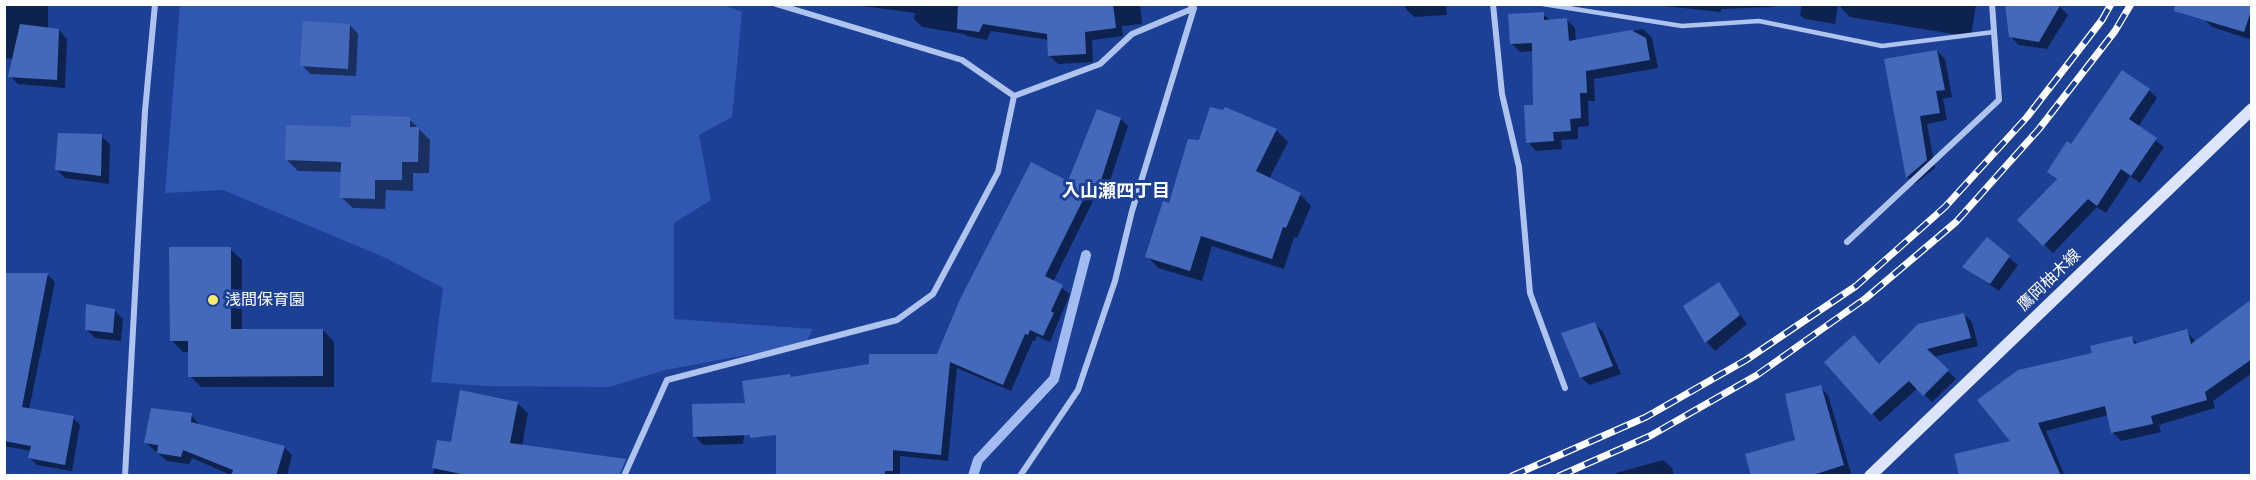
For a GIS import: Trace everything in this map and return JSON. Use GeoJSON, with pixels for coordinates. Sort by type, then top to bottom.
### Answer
{"type":"FeatureCollection","features":[{"type":"Feature","properties":{"kind":"main road","name":"鷹岡柚木線"},"geometry":{"type":"LineString","coordinates":[[1870,476],[2252,109]]}},
{"type":"Feature","properties":{"kind":"street"},"geometry":{"type":"LineString","coordinates":[[124,476],[145,111],[155,4]]}},
{"type":"Feature","properties":{"kind":"street"},"geometry":{"type":"LineString","coordinates":[[776,4],[962,60],[1014,96]]}},
{"type":"Feature","properties":{"kind":"street"},"geometry":{"type":"LineString","coordinates":[[1493,4],[1502,94],[1519,167],[1530,293],[1565,388]]}},
{"type":"Feature","properties":{"kind":"street"},"geometry":{"type":"LineString","coordinates":[[1847,242],[1999,100],[1992,4]]}},
{"type":"Feature","properties":{"kind":"street"},"geometry":{"type":"LineString","coordinates":[[1014,96],[1100,64],[1132,34],[1193,6]]}},
{"type":"Feature","properties":{"kind":"street"},"geometry":{"type":"LineString","coordinates":[[1020,476],[1078,390],[1115,281],[1132,211],[1193,6]]}},
{"type":"Feature","properties":{"kind":"street"},"geometry":{"type":"LineString","coordinates":[[624,476],[667,380],[897,320],[933,294],[998,172],[1014,96]]}},
{"type":"Feature","properties":{"kind":"lane"},"geometry":{"type":"LineString","coordinates":[[1543,4],[1682,26],[1759,21],[1882,45],[1994,32]]}},
{"type":"Feature","properties":{"kind":"shaded area"},"geometry":{"type":"Polygon","coordinates":[[[180,5],[723,5],[742,12],[732,117],[699,135],[711,200],[674,223],[674,319],[813,329],[805,344],[665,370],[609,387],[485,386],[431,382],[443,288],[386,258],[223,190],[165,193],[180,5]]]}},
{"type":"Feature","properties":{"kind":"building"},"geometry":{"type":"Polygon","coordinates":[[[958,4],[1113,4],[1116,28],[1085,32],[1086,54],[1048,56],[1047,34],[983,24],[979,32],[957,29],[958,4]]]}},
{"type":"Feature","properties":{"kind":"building"},"geometry":{"type":"Polygon","coordinates":[[[2005,4],[2061,4],[2039,42],[2009,37],[2005,4]]]}},
{"type":"Feature","properties":{"kind":"building"},"geometry":{"type":"Polygon","coordinates":[[[2175,4],[2252,4],[2252,8],[2244,32],[2174,11],[2175,4]]]}},
{"type":"Feature","properties":{"kind":"building"},"geometry":{"type":"Polygon","coordinates":[[[1544,12],[1544,20],[1567,18],[1569,41],[1631,30],[1646,38],[1650,60],[1586,71],[1587,93],[1580,93],[1581,118],[1570,119],[1571,131],[1553,132],[1554,141],[1526,143],[1524,105],[1533,105],[1532,43],[1510,44],[1508,14],[1544,12]]]}},
{"type":"Feature","properties":{"kind":"building"},"geometry":{"type":"Polygon","coordinates":[[[303,21],[350,24],[348,69],[300,66],[303,21]]]}},
{"type":"Feature","properties":{"kind":"building"},"geometry":{"type":"Polygon","coordinates":[[[20,24],[59,29],[57,80],[8,77],[20,24]]]}},
{"type":"Feature","properties":{"kind":"building"},"geometry":{"type":"Polygon","coordinates":[[[1937,50],[1945,90],[1936,91],[1940,113],[1920,116],[1927,160],[1906,178],[1884,59],[1937,50]]]}},
{"type":"Feature","properties":{"kind":"building"},"geometry":{"type":"Polygon","coordinates":[[[2122,70],[2150,89],[2129,119],[2157,138],[2131,176],[2121,169],[2097,206],[2088,199],[2043,246],[2017,220],[2057,179],[2047,172],[2067,141],[2071,144],[2122,70]]]}},
{"type":"Feature","properties":{"kind":"building"},"geometry":{"type":"Polygon","coordinates":[[[1210,107],[1223,110],[1225,107],[1277,129],[1256,171],[1301,193],[1286,228],[1283,227],[1272,259],[1201,236],[1190,271],[1145,257],[1163,201],[1169,203],[1188,139],[1199,140],[1210,107]]]}},
{"type":"Feature","properties":{"kind":"building"},"geometry":{"type":"Polygon","coordinates":[[[1097,109],[1121,118],[1097,193],[1084,188],[1088,190],[1045,276],[1063,285],[1051,311],[1054,313],[1043,336],[1030,330],[1028,335],[1025,334],[1003,385],[950,362],[941,455],[893,450],[893,471],[885,471],[885,476],[776,476],[776,435],[750,438],[750,435],[693,437],[692,404],[745,403],[742,381],[790,374],[791,377],[869,364],[869,354],[937,354],[961,297],[1031,162],[1068,181],[1097,109]]]}},
{"type":"Feature","properties":{"kind":"building"},"geometry":{"type":"Polygon","coordinates":[[[351,115],[410,117],[410,127],[419,127],[418,162],[402,162],[402,180],[375,180],[375,199],[340,198],[341,162],[285,160],[286,125],[351,127],[351,115]]]}},
{"type":"Feature","properties":{"kind":"building"},"geometry":{"type":"Polygon","coordinates":[[[58,133],[102,134],[101,176],[55,170],[58,133]]]}},
{"type":"Feature","properties":{"kind":"building"},"geometry":{"type":"Polygon","coordinates":[[[1987,237],[2010,256],[1990,284],[1962,267],[1987,237]]]}},
{"type":"Feature","properties":{"kind":"building"},"geometry":{"type":"Polygon","coordinates":[[[169,247],[231,247],[231,329],[323,329],[323,376],[188,377],[188,341],[170,341],[169,247]]]}},
{"type":"Feature","properties":{"kind":"building"},"geometry":{"type":"Polygon","coordinates":[[[4,273],[48,273],[22,407],[74,416],[65,465],[28,458],[31,446],[4,441],[4,273]]]}},
{"type":"Feature","properties":{"kind":"building"},"geometry":{"type":"Polygon","coordinates":[[[1719,282],[1740,315],[1705,343],[1683,306],[1719,282]]]}},
{"type":"Feature","properties":{"kind":"building"},"geometry":{"type":"Polygon","coordinates":[[[2252,299],[2252,359],[2205,392],[2207,400],[2151,416],[2153,424],[2111,433],[2105,406],[2038,423],[2061,476],[1959,476],[1954,454],[2010,441],[1977,400],[2018,370],[2092,353],[2090,346],[2132,336],[2134,344],[2187,329],[2191,344],[2252,299]]]}},
{"type":"Feature","properties":{"kind":"building"},"geometry":{"type":"Polygon","coordinates":[[[86,304],[115,309],[113,333],[85,330],[86,304]]]}},
{"type":"Feature","properties":{"kind":"building"},"geometry":{"type":"Polygon","coordinates":[[[1964,313],[1971,338],[1927,349],[1949,370],[1923,396],[1909,381],[1871,415],[1824,362],[1854,335],[1879,364],[1918,324],[1964,313]]]}},
{"type":"Feature","properties":{"kind":"building"},"geometry":{"type":"Polygon","coordinates":[[[1595,322],[1613,366],[1580,378],[1561,333],[1595,322]]]}},
{"type":"Feature","properties":{"kind":"building"},"geometry":{"type":"Polygon","coordinates":[[[1821,385],[1844,465],[1810,476],[1751,476],[1745,454],[1795,440],[1785,394],[1821,385]]]}},
{"type":"Feature","properties":{"kind":"building"},"geometry":{"type":"Polygon","coordinates":[[[460,390],[518,402],[510,443],[626,459],[619,476],[471,476],[432,468],[437,440],[451,442],[460,390]]]}},
{"type":"Feature","properties":{"kind":"building"},"geometry":{"type":"Polygon","coordinates":[[[151,408],[192,413],[191,422],[285,446],[276,476],[231,476],[233,470],[183,450],[181,457],[157,453],[158,445],[144,443],[151,408]]]}},
{"type":"Feature","properties":{"kind":"waterway"},"geometry":{"type":"LineString","coordinates":[[973,476],[978,460],[1054,379],[1086,255]]}},
{"type":"Feature","properties":{"kind":"railway"},"geometry":{"type":"LineString","coordinates":[[1512,476],[1646,417],[1746,360],[1856,286],[1945,207],[2027,117],[2102,20],[2111,4]]}},
{"type":"Feature","properties":{"kind":"railway"},"geometry":{"type":"LineString","coordinates":[[1559,476],[1650,436],[1757,375],[1866,298],[1956,222],[2039,129],[2115,31],[2131,4]]}},
{"type":"Feature","properties":{"kind":"place","name":"浅間保育園"},"geometry":{"type":"Point","coordinates":[213,300]}},
{"type":"Feature","properties":{"kind":"district","name":"入山瀬四丁目"},"geometry":{"type":"Point","coordinates":[1116,191]}}]}
